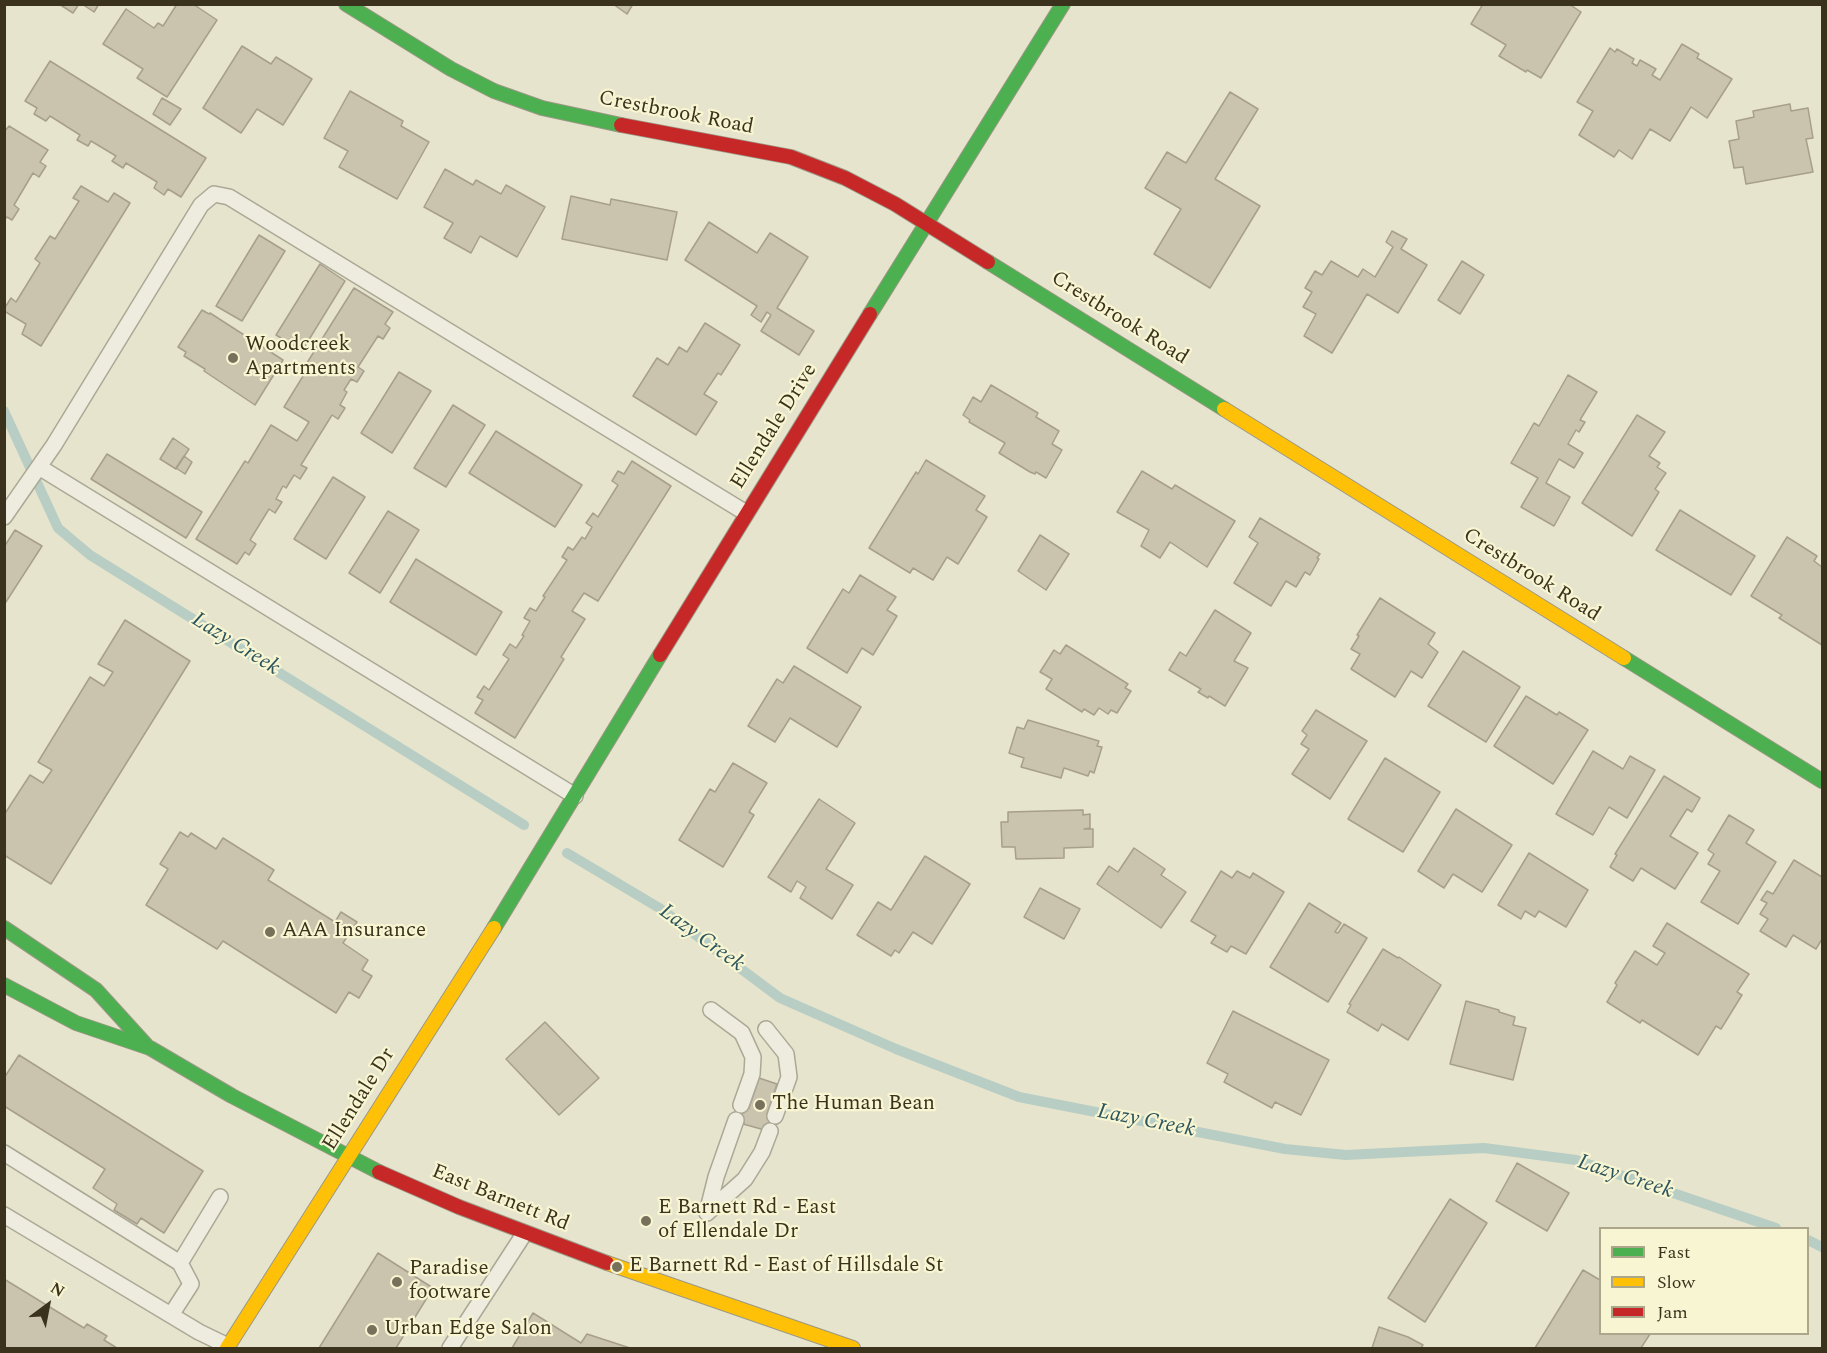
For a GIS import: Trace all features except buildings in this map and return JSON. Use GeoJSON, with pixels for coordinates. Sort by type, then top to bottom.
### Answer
{"type":"FeatureCollection","features":[{"type":"Feature","properties":{"kind":"street","name":"Crestbrook Road"},"geometry":{"type":"LineString","coordinates":[[346,4],[451,69],[494,91],[542,108],[600,121],[791,157],[845,178],[895,204],[1822,781]]}},
{"type":"Feature","properties":{"kind":"street","name":"Ellendale Drive"},"geometry":{"type":"LineString","coordinates":[[527,874],[746,513],[1063,4]]}},
{"type":"Feature","properties":{"kind":"street","name":"Ellendale Dr"},"geometry":{"type":"LineString","coordinates":[[228,1348],[527,874]]}},
{"type":"Feature","properties":{"kind":"street","name":"East Barnett Rd"},"geometry":{"type":"LineString","coordinates":[[4,928],[96,990],[150,1048]]}},
{"type":"Feature","properties":{"kind":"street","name":"East Barnett Rd"},"geometry":{"type":"LineString","coordinates":[[5,986],[76,1023],[150,1048],[232,1096],[348,1157],[459,1207],[524,1234],[853,1348]]}},
{"type":"Feature","properties":{"kind":"lane"},"geometry":{"type":"LineString","coordinates":[[4,517],[39,467],[201,205],[214,194],[229,197],[746,513]]}},
{"type":"Feature","properties":{"kind":"lane"},"geometry":{"type":"LineString","coordinates":[[39,467],[575,796]]}},
{"type":"Feature","properties":{"kind":"lane"},"geometry":{"type":"LineString","coordinates":[[711,1010],[742,1033],[753,1057],[752,1074],[717,1177],[708,1213],[745,1179],[762,1152],[770,1131]]}},
{"type":"Feature","properties":{"kind":"lane"},"geometry":{"type":"LineString","coordinates":[[766,1029],[786,1054],[789,1077],[775,1116]]}},
{"type":"Feature","properties":{"kind":"lane"},"geometry":{"type":"LineString","coordinates":[[4,1153],[180,1263],[191,1284],[171,1315]]}},
{"type":"Feature","properties":{"kind":"lane"},"geometry":{"type":"LineString","coordinates":[[180,1263],[220,1197]]}},
{"type":"Feature","properties":{"kind":"lane"},"geometry":{"type":"LineString","coordinates":[[4,1215],[228,1348]]}},
{"type":"Feature","properties":{"kind":"lane"},"geometry":{"type":"LineString","coordinates":[[450,1348],[524,1234]]}},
{"type":"Feature","properties":{"kind":"waterway","name":"Lazy Creek"},"geometry":{"type":"LineString","coordinates":[[4,411],[58,528],[90,555],[524,825]]}},
{"type":"Feature","properties":{"kind":"waterway","name":"Lazy Creek"},"geometry":{"type":"LineString","coordinates":[[567,853],[661,909],[780,998],[896,1049],[1019,1097],[1285,1149],[1346,1155],[1484,1148],[1576,1160],[1773,1227]]}},
{"type":"Feature","properties":{"kind":"waterway","name":"Lazy Creek"},"geometry":{"type":"LineString","coordinates":[[1809,1240],[1822,1247]]}},
{"type":"Feature","properties":{"kind":"traffic: fast"},"geometry":{"type":"LineString","coordinates":[[346,4],[451,69],[494,91],[542,108],[621,125]]}},
{"type":"Feature","properties":{"kind":"traffic: fast"},"geometry":{"type":"LineString","coordinates":[[870,314],[1063,4]]}},
{"type":"Feature","properties":{"kind":"traffic: fast"},"geometry":{"type":"LineString","coordinates":[[988,262],[1224,409]]}},
{"type":"Feature","properties":{"kind":"traffic: fast"},"geometry":{"type":"LineString","coordinates":[[494,928],[660,655]]}},
{"type":"Feature","properties":{"kind":"traffic: fast"},"geometry":{"type":"LineString","coordinates":[[1624,658],[1822,781]]}},
{"type":"Feature","properties":{"kind":"traffic: fast"},"geometry":{"type":"LineString","coordinates":[[4,928],[96,990],[146,1045]]}},
{"type":"Feature","properties":{"kind":"traffic: fast"},"geometry":{"type":"LineString","coordinates":[[4,985],[76,1023],[150,1048],[232,1096],[379,1172]]}},
{"type":"Feature","properties":{"kind":"traffic: slow"},"geometry":{"type":"LineString","coordinates":[[1224,409],[1624,658]]}},
{"type":"Feature","properties":{"kind":"traffic: slow"},"geometry":{"type":"LineString","coordinates":[[227,1348],[494,928]]}},
{"type":"Feature","properties":{"kind":"traffic: slow"},"geometry":{"type":"LineString","coordinates":[[607,1263],[853,1348]]}},
{"type":"Feature","properties":{"kind":"traffic: jam"},"geometry":{"type":"LineString","coordinates":[[621,125],[791,157],[845,178],[895,204],[988,262]]}},
{"type":"Feature","properties":{"kind":"traffic: jam"},"geometry":{"type":"LineString","coordinates":[[660,655],[870,314]]}},
{"type":"Feature","properties":{"kind":"traffic: jam"},"geometry":{"type":"LineString","coordinates":[[379,1172],[459,1207],[607,1263]]}},
{"type":"Feature","properties":{"kind":"place","name":"Woodcreek Apartments"},"geometry":{"type":"Point","coordinates":[233,358]}},
{"type":"Feature","properties":{"kind":"place","name":"AAA Insurance"},"geometry":{"type":"Point","coordinates":[270,932]}},
{"type":"Feature","properties":{"kind":"place","name":"The Human Bean"},"geometry":{"type":"Point","coordinates":[760,1105]}},
{"type":"Feature","properties":{"kind":"place","name":"E Barnett Rd - East of Ellendale Dr"},"geometry":{"type":"Point","coordinates":[646,1221]}},
{"type":"Feature","properties":{"kind":"place","name":"E Barnett Rd - East of Hillsdale St"},"geometry":{"type":"Point","coordinates":[617,1267]}},
{"type":"Feature","properties":{"kind":"place","name":"Paradise footware"},"geometry":{"type":"Point","coordinates":[397,1282]}},
{"type":"Feature","properties":{"kind":"place","name":"Urban Edge Salon"},"geometry":{"type":"Point","coordinates":[372,1330]}}]}
